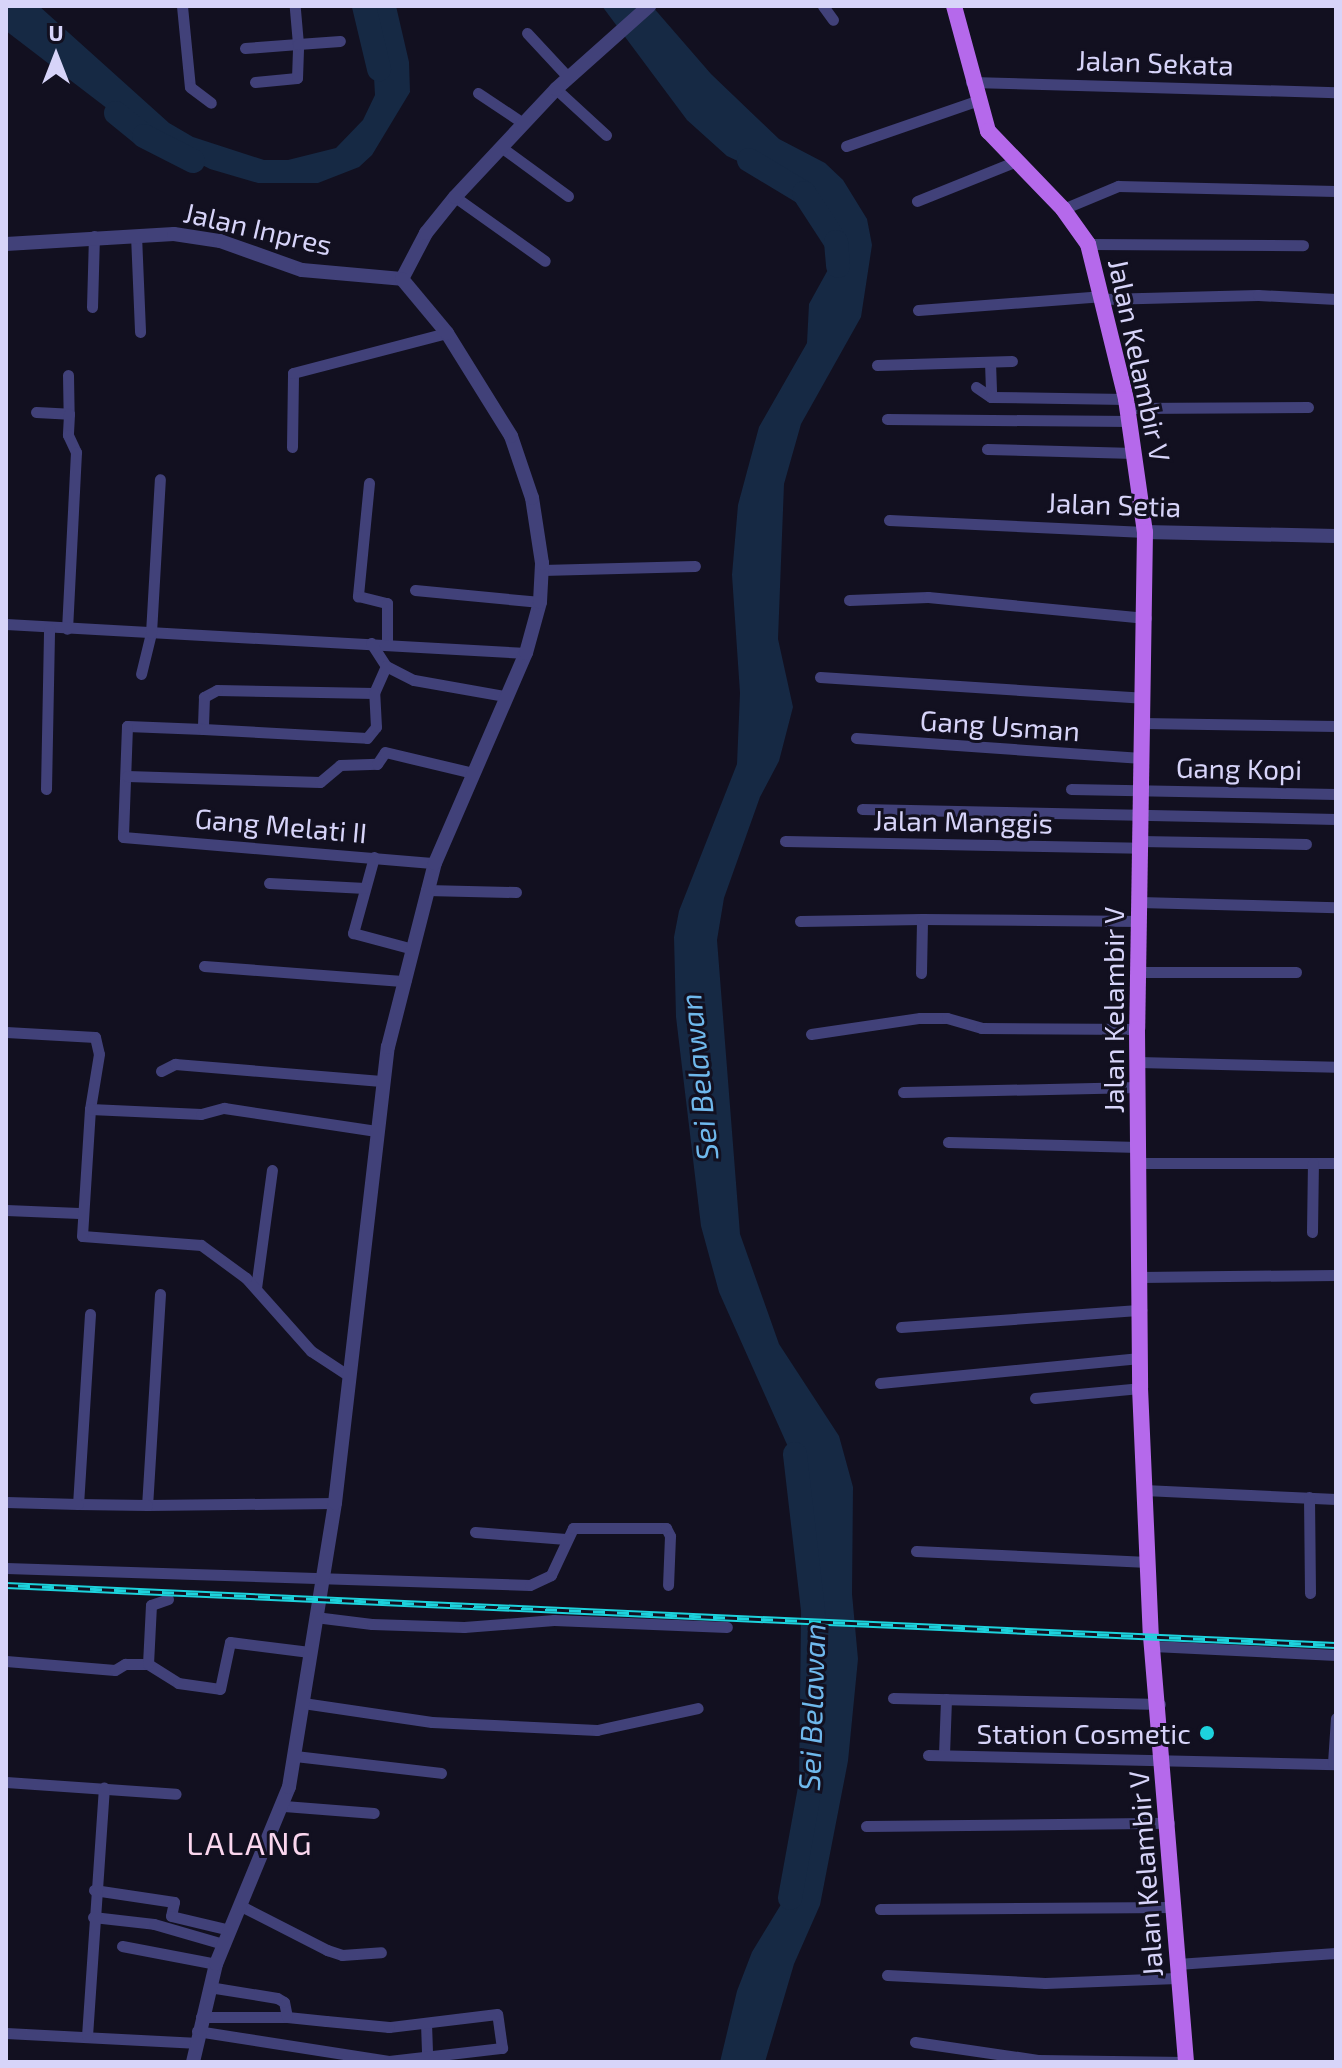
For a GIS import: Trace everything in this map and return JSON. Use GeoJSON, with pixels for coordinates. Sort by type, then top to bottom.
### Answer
{"type":"FeatureCollection","features":[{"type":"Feature","properties":{"kind":"main road","name":"Jalan Kelambir V"},"geometry":{"type":"LineString","coordinates":[[954,6],[976,101],[994,140],[1063,209],[1088,244],[1104,298],[1128,409],[1145,532],[1137,1029],[1140,1388],[1153,1646],[1160,1704],[1185,2062]]}},
{"type":"Feature","properties":{"kind":"street"},"geometry":{"type":"LineString","coordinates":[[182,6],[190,87],[211,103]]}},
{"type":"Feature","properties":{"kind":"street"},"geometry":{"type":"LineString","coordinates":[[255,82],[297,78],[295,6]]}},
{"type":"Feature","properties":{"kind":"street"},"geometry":{"type":"LineString","coordinates":[[193,2062],[197,2030],[216,1964],[284,1806],[295,1756],[309,1652],[335,1503],[346,1374],[381,1081],[426,890],[504,696],[526,653],[540,602],[542,570],[532,498],[519,457],[447,333],[402,279],[426,233],[455,197],[568,77],[649,6]]}},
{"type":"Feature","properties":{"kind":"street"},"geometry":{"type":"LineString","coordinates":[[823,6],[833,20]]}},
{"type":"Feature","properties":{"kind":"street"},"geometry":{"type":"LineString","coordinates":[[527,33],[568,77]]}},
{"type":"Feature","properties":{"kind":"street"},"geometry":{"type":"LineString","coordinates":[[245,48],[340,41]]}},
{"type":"Feature","properties":{"kind":"street","name":"Jalan Sekata"},"geometry":{"type":"LineString","coordinates":[[971,82],[1336,92]]}},
{"type":"Feature","properties":{"kind":"street"},"geometry":{"type":"LineString","coordinates":[[556,89],[606,135]]}},
{"type":"Feature","properties":{"kind":"street"},"geometry":{"type":"LineString","coordinates":[[478,93],[523,123]]}},
{"type":"Feature","properties":{"kind":"street"},"geometry":{"type":"LineString","coordinates":[[846,146],[976,101]]}},
{"type":"Feature","properties":{"kind":"street"},"geometry":{"type":"LineString","coordinates":[[501,147],[568,196]]}},
{"type":"Feature","properties":{"kind":"street"},"geometry":{"type":"LineString","coordinates":[[917,201],[1014,162]]}},
{"type":"Feature","properties":{"kind":"street"},"geometry":{"type":"LineString","coordinates":[[1063,209],[1118,186],[1336,191]]}},
{"type":"Feature","properties":{"kind":"street"},"geometry":{"type":"LineString","coordinates":[[455,197],[545,261]]}},
{"type":"Feature","properties":{"kind":"street"},"geometry":{"type":"LineString","coordinates":[[136,235],[140,332]]}},
{"type":"Feature","properties":{"kind":"street"},"geometry":{"type":"LineString","coordinates":[[92,307],[94,236]]}},
{"type":"Feature","properties":{"kind":"street","name":"Jalan Inpres"},"geometry":{"type":"LineString","coordinates":[[6,244],[94,236],[195,236],[302,270],[402,279]]}},
{"type":"Feature","properties":{"kind":"street"},"geometry":{"type":"LineString","coordinates":[[1088,244],[1303,245]]}},
{"type":"Feature","properties":{"kind":"street"},"geometry":{"type":"LineString","coordinates":[[918,310],[1104,298],[1258,295],[1336,299]]}},
{"type":"Feature","properties":{"kind":"street"},"geometry":{"type":"LineString","coordinates":[[292,447],[293,373],[447,333]]}},
{"type":"Feature","properties":{"kind":"street"},"geometry":{"type":"LineString","coordinates":[[877,365],[1012,361]]}},
{"type":"Feature","properties":{"kind":"street"},"geometry":{"type":"LineString","coordinates":[[990,362],[991,397]]}},
{"type":"Feature","properties":{"kind":"street"},"geometry":{"type":"LineString","coordinates":[[67,629],[76,459],[68,435],[68,375]]}},
{"type":"Feature","properties":{"kind":"street"},"geometry":{"type":"LineString","coordinates":[[976,387],[991,397],[1128,409]]}},
{"type":"Feature","properties":{"kind":"street"},"geometry":{"type":"LineString","coordinates":[[887,419],[1128,409],[1308,407]]}},
{"type":"Feature","properties":{"kind":"street"},"geometry":{"type":"LineString","coordinates":[[36,412],[69,414]]}},
{"type":"Feature","properties":{"kind":"street"},"geometry":{"type":"LineString","coordinates":[[987,449],[1134,453]]}},
{"type":"Feature","properties":{"kind":"street"},"geometry":{"type":"LineString","coordinates":[[141,674],[151,633],[160,479]]}},
{"type":"Feature","properties":{"kind":"street"},"geometry":{"type":"LineString","coordinates":[[369,483],[358,596],[387,603],[387,643]]}},
{"type":"Feature","properties":{"kind":"street","name":"Jalan Setia"},"geometry":{"type":"LineString","coordinates":[[889,520],[1145,532],[1336,536]]}},
{"type":"Feature","properties":{"kind":"street"},"geometry":{"type":"LineString","coordinates":[[542,570],[695,566]]}},
{"type":"Feature","properties":{"kind":"street"},"geometry":{"type":"LineString","coordinates":[[415,590],[540,602]]}},
{"type":"Feature","properties":{"kind":"street"},"geometry":{"type":"LineString","coordinates":[[849,600],[928,597],[1146,618]]}},
{"type":"Feature","properties":{"kind":"street"},"geometry":{"type":"LineString","coordinates":[[6,624],[526,653]]}},
{"type":"Feature","properties":{"kind":"street"},"geometry":{"type":"LineString","coordinates":[[46,789],[49,628]]}},
{"type":"Feature","properties":{"kind":"street"},"geometry":{"type":"LineString","coordinates":[[371,643],[386,666],[432,685],[504,696]]}},
{"type":"Feature","properties":{"kind":"street"},"geometry":{"type":"LineString","coordinates":[[386,666],[374,693],[376,732],[367,738],[131,723],[125,730],[127,776],[320,782],[340,765],[379,763],[385,752],[473,773]]}},
{"type":"Feature","properties":{"kind":"street"},"geometry":{"type":"LineString","coordinates":[[820,677],[1142,698]]}},
{"type":"Feature","properties":{"kind":"street"},"geometry":{"type":"LineString","coordinates":[[203,729],[204,697],[212,691],[374,693]]}},
{"type":"Feature","properties":{"kind":"street"},"geometry":{"type":"LineString","coordinates":[[1142,723],[1336,726]]}},
{"type":"Feature","properties":{"kind":"street","name":"Gang Usman"},"geometry":{"type":"LineString","coordinates":[[856,738],[1141,758]]}},
{"type":"Feature","properties":{"kind":"street","name":"Gang Melati II"},"geometry":{"type":"LineString","coordinates":[[127,776],[123,837],[435,863]]}},
{"type":"Feature","properties":{"kind":"street","name":"Gang Kopi"},"geometry":{"type":"LineString","coordinates":[[1071,789],[1336,794]]}},
{"type":"Feature","properties":{"kind":"street"},"geometry":{"type":"LineString","coordinates":[[862,809],[1336,819]]}},
{"type":"Feature","properties":{"kind":"street","name":"Jalan Manggis"},"geometry":{"type":"LineString","coordinates":[[785,841],[1306,844]]}},
{"type":"Feature","properties":{"kind":"street"},"geometry":{"type":"LineString","coordinates":[[374,857],[354,936],[413,949]]}},
{"type":"Feature","properties":{"kind":"street"},"geometry":{"type":"LineString","coordinates":[[269,883],[365,888]]}},
{"type":"Feature","properties":{"kind":"street"},"geometry":{"type":"LineString","coordinates":[[426,890],[516,892]]}},
{"type":"Feature","properties":{"kind":"street"},"geometry":{"type":"LineString","coordinates":[[1139,902],[1336,907]]}},
{"type":"Feature","properties":{"kind":"street"},"geometry":{"type":"LineString","coordinates":[[921,973],[922,919]]}},
{"type":"Feature","properties":{"kind":"street"},"geometry":{"type":"LineString","coordinates":[[800,921],[1139,921]]}},
{"type":"Feature","properties":{"kind":"street"},"geometry":{"type":"LineString","coordinates":[[204,966],[405,981]]}},
{"type":"Feature","properties":{"kind":"street"},"geometry":{"type":"LineString","coordinates":[[1138,972],[1296,972]]}},
{"type":"Feature","properties":{"kind":"street"},"geometry":{"type":"LineString","coordinates":[[811,1034],[920,1018],[947,1018],[981,1028],[1137,1029]]}},
{"type":"Feature","properties":{"kind":"street"},"geometry":{"type":"LineString","coordinates":[[6,1032],[95,1037],[99,1054],[79,1213],[82,1236],[189,1241],[214,1253],[256,1288],[311,1351],[346,1374]]}},
{"type":"Feature","properties":{"kind":"street"},"geometry":{"type":"LineString","coordinates":[[1138,1062],[1336,1067]]}},
{"type":"Feature","properties":{"kind":"street"},"geometry":{"type":"LineString","coordinates":[[161,1071],[175,1064],[381,1081]]}},
{"type":"Feature","properties":{"kind":"street"},"geometry":{"type":"LineString","coordinates":[[903,1092],[1139,1087]]}},
{"type":"Feature","properties":{"kind":"street"},"geometry":{"type":"LineString","coordinates":[[90,1109],[201,1114],[224,1108],[376,1131]]}},
{"type":"Feature","properties":{"kind":"street"},"geometry":{"type":"LineString","coordinates":[[948,1142],[1138,1155],[1336,1163]]}},
{"type":"Feature","properties":{"kind":"street"},"geometry":{"type":"LineString","coordinates":[[1312,1232],[1313,1163]]}},
{"type":"Feature","properties":{"kind":"street"},"geometry":{"type":"LineString","coordinates":[[256,1288],[272,1170]]}},
{"type":"Feature","properties":{"kind":"street"},"geometry":{"type":"LineString","coordinates":[[6,1210],[79,1213]]}},
{"type":"Feature","properties":{"kind":"street"},"geometry":{"type":"LineString","coordinates":[[1140,1277],[1336,1275]]}},
{"type":"Feature","properties":{"kind":"street"},"geometry":{"type":"LineString","coordinates":[[147,1505],[160,1294]]}},
{"type":"Feature","properties":{"kind":"street"},"geometry":{"type":"LineString","coordinates":[[901,1327],[1141,1310]]}},
{"type":"Feature","properties":{"kind":"street"},"geometry":{"type":"LineString","coordinates":[[78,1504],[90,1314]]}},
{"type":"Feature","properties":{"kind":"street"},"geometry":{"type":"LineString","coordinates":[[880,1383],[1140,1358]]}},
{"type":"Feature","properties":{"kind":"street"},"geometry":{"type":"LineString","coordinates":[[1035,1398],[1140,1388]]}},
{"type":"Feature","properties":{"kind":"street"},"geometry":{"type":"LineString","coordinates":[[1144,1490],[1336,1499]]}},
{"type":"Feature","properties":{"kind":"street"},"geometry":{"type":"LineString","coordinates":[[1309,1497],[1310,1593]]}},
{"type":"Feature","properties":{"kind":"street"},"geometry":{"type":"LineString","coordinates":[[6,1502],[147,1505],[335,1503]]}},
{"type":"Feature","properties":{"kind":"street"},"geometry":{"type":"LineString","coordinates":[[6,1568],[530,1585],[551,1575],[573,1528],[666,1528],[670,1536],[668,1585]]}},
{"type":"Feature","properties":{"kind":"street"},"geometry":{"type":"LineString","coordinates":[[475,1532],[566,1539]]}},
{"type":"Feature","properties":{"kind":"street"},"geometry":{"type":"LineString","coordinates":[[916,1551],[1148,1562]]}},
{"type":"Feature","properties":{"kind":"street"},"geometry":{"type":"LineString","coordinates":[[148,1664],[151,1605],[168,1599]]}},
{"type":"Feature","properties":{"kind":"street"},"geometry":{"type":"LineString","coordinates":[[315,1617],[372,1624],[464,1627],[554,1620],[727,1627]]}},
{"type":"Feature","properties":{"kind":"street"},"geometry":{"type":"LineString","coordinates":[[6,1661],[115,1670],[125,1664],[148,1664],[178,1683],[220,1689],[230,1642],[309,1652]]}},
{"type":"Feature","properties":{"kind":"street"},"geometry":{"type":"LineString","coordinates":[[1153,1646],[1336,1655]]}},
{"type":"Feature","properties":{"kind":"street"},"geometry":{"type":"LineString","coordinates":[[893,1698],[1160,1704]]}},
{"type":"Feature","properties":{"kind":"street"},"geometry":{"type":"LineString","coordinates":[[944,1754],[946,1699]]}},
{"type":"Feature","properties":{"kind":"street"},"geometry":{"type":"LineString","coordinates":[[303,1703],[432,1722],[597,1730],[698,1708]]}},
{"type":"Feature","properties":{"kind":"street"},"geometry":{"type":"LineString","coordinates":[[928,1755],[1334,1763],[1336,1718]]}},
{"type":"Feature","properties":{"kind":"street"},"geometry":{"type":"LineString","coordinates":[[295,1756],[441,1773]]}},
{"type":"Feature","properties":{"kind":"street"},"geometry":{"type":"LineString","coordinates":[[6,1782],[176,1794]]}},
{"type":"Feature","properties":{"kind":"street"},"geometry":{"type":"LineString","coordinates":[[87,2036],[94,1890],[104,1788]]}},
{"type":"Feature","properties":{"kind":"street"},"geometry":{"type":"LineString","coordinates":[[284,1806],[374,1813]]}},
{"type":"Feature","properties":{"kind":"street"},"geometry":{"type":"LineString","coordinates":[[866,1826],[1169,1823]]}},
{"type":"Feature","properties":{"kind":"street"},"geometry":{"type":"LineString","coordinates":[[94,1890],[174,1902],[170,1922]]}},
{"type":"Feature","properties":{"kind":"street"},"geometry":{"type":"LineString","coordinates":[[241,1906],[342,1955],[381,1952]]}},
{"type":"Feature","properties":{"kind":"street"},"geometry":{"type":"LineString","coordinates":[[880,1909],[1174,1907]]}},
{"type":"Feature","properties":{"kind":"street"},"geometry":{"type":"LineString","coordinates":[[93,1917],[170,1922],[226,1937]]}},
{"type":"Feature","properties":{"kind":"street"},"geometry":{"type":"LineString","coordinates":[[122,1946],[216,1964]]}},
{"type":"Feature","properties":{"kind":"street"},"geometry":{"type":"LineString","coordinates":[[887,1975],[1045,1983],[1336,1953]]}},
{"type":"Feature","properties":{"kind":"street"},"geometry":{"type":"LineString","coordinates":[[209,1987],[280,1999],[286,2017]]}},
{"type":"Feature","properties":{"kind":"street"},"geometry":{"type":"LineString","coordinates":[[6,2033],[87,2036],[197,2030],[286,2017],[389,2027],[497,2014],[502,2048],[427,2058],[361,2059],[197,2030]]}},
{"type":"Feature","properties":{"kind":"street"},"geometry":{"type":"LineString","coordinates":[[426,2023],[427,2058]]}},
{"type":"Feature","properties":{"kind":"street"},"geometry":{"type":"LineString","coordinates":[[915,2042],[1038,2060],[1185,2062]]}},
{"type":"Feature","properties":{"kind":"water"},"geometry":{"type":"Polygon","coordinates":[[[6,6],[39,6],[169,123],[193,137],[264,160],[288,160],[336,148],[363,120],[375,95],[370,6],[396,6],[409,62],[410,92],[372,155],[359,167],[318,183],[258,183],[210,169],[138,132],[6,31],[6,6]]]}},
{"type":"Feature","properties":{"kind":"water","name":"Sei Belawan"},"geometry":{"type":"Polygon","coordinates":[[[602,6],[652,6],[711,74],[779,139],[825,163],[843,180],[867,219],[872,245],[861,317],[801,424],[784,484],[778,639],[793,707],[779,761],[760,797],[724,898],[717,940],[740,1234],[779,1344],[839,1436],[853,1487],[852,1594],[858,1659],[848,1761],[820,1905],[794,1964],[765,2062],[720,2062],[737,1991],[752,1952],[788,1893],[807,1835],[816,1707],[811,1560],[803,1495],[789,1449],[719,1292],[701,1226],[676,1017],[674,937],[679,911],[737,764],[740,693],[732,575],[738,505],[759,427],[807,343],[809,304],[830,266],[833,244],[826,217],[804,192],[727,156],[687,120],[602,6]]]}},
{"type":"Feature","properties":{"kind":"waterway","name":"Sei Belawan"},"geometry":{"type":"LineString","coordinates":[[364,6],[379,69]]}},
{"type":"Feature","properties":{"kind":"waterway","name":"Sei Belawan"},"geometry":{"type":"LineString","coordinates":[[116,113],[144,136],[193,161]]}},
{"type":"Feature","properties":{"kind":"waterway","name":"Sei Belawan"},"geometry":{"type":"LineString","coordinates":[[749,160],[804,193],[836,242],[838,266]]}},
{"type":"Feature","properties":{"kind":"waterway","name":"Sei Belawan"},"geometry":{"type":"LineString","coordinates":[[790,1898],[811,1783],[813,1610],[795,1454]]}},
{"type":"Feature","properties":{"kind":"railway"},"geometry":{"type":"LineString","coordinates":[[6,1585],[1336,1645]]}},
{"type":"Feature","properties":{"kind":"place","name":"Station Cosmetic"},"geometry":{"type":"Point","coordinates":[1207,1733]}},
{"type":"Feature","properties":{"kind":"district","name":"LALANG"},"geometry":{"type":"Point","coordinates":[250,1842]}}]}
